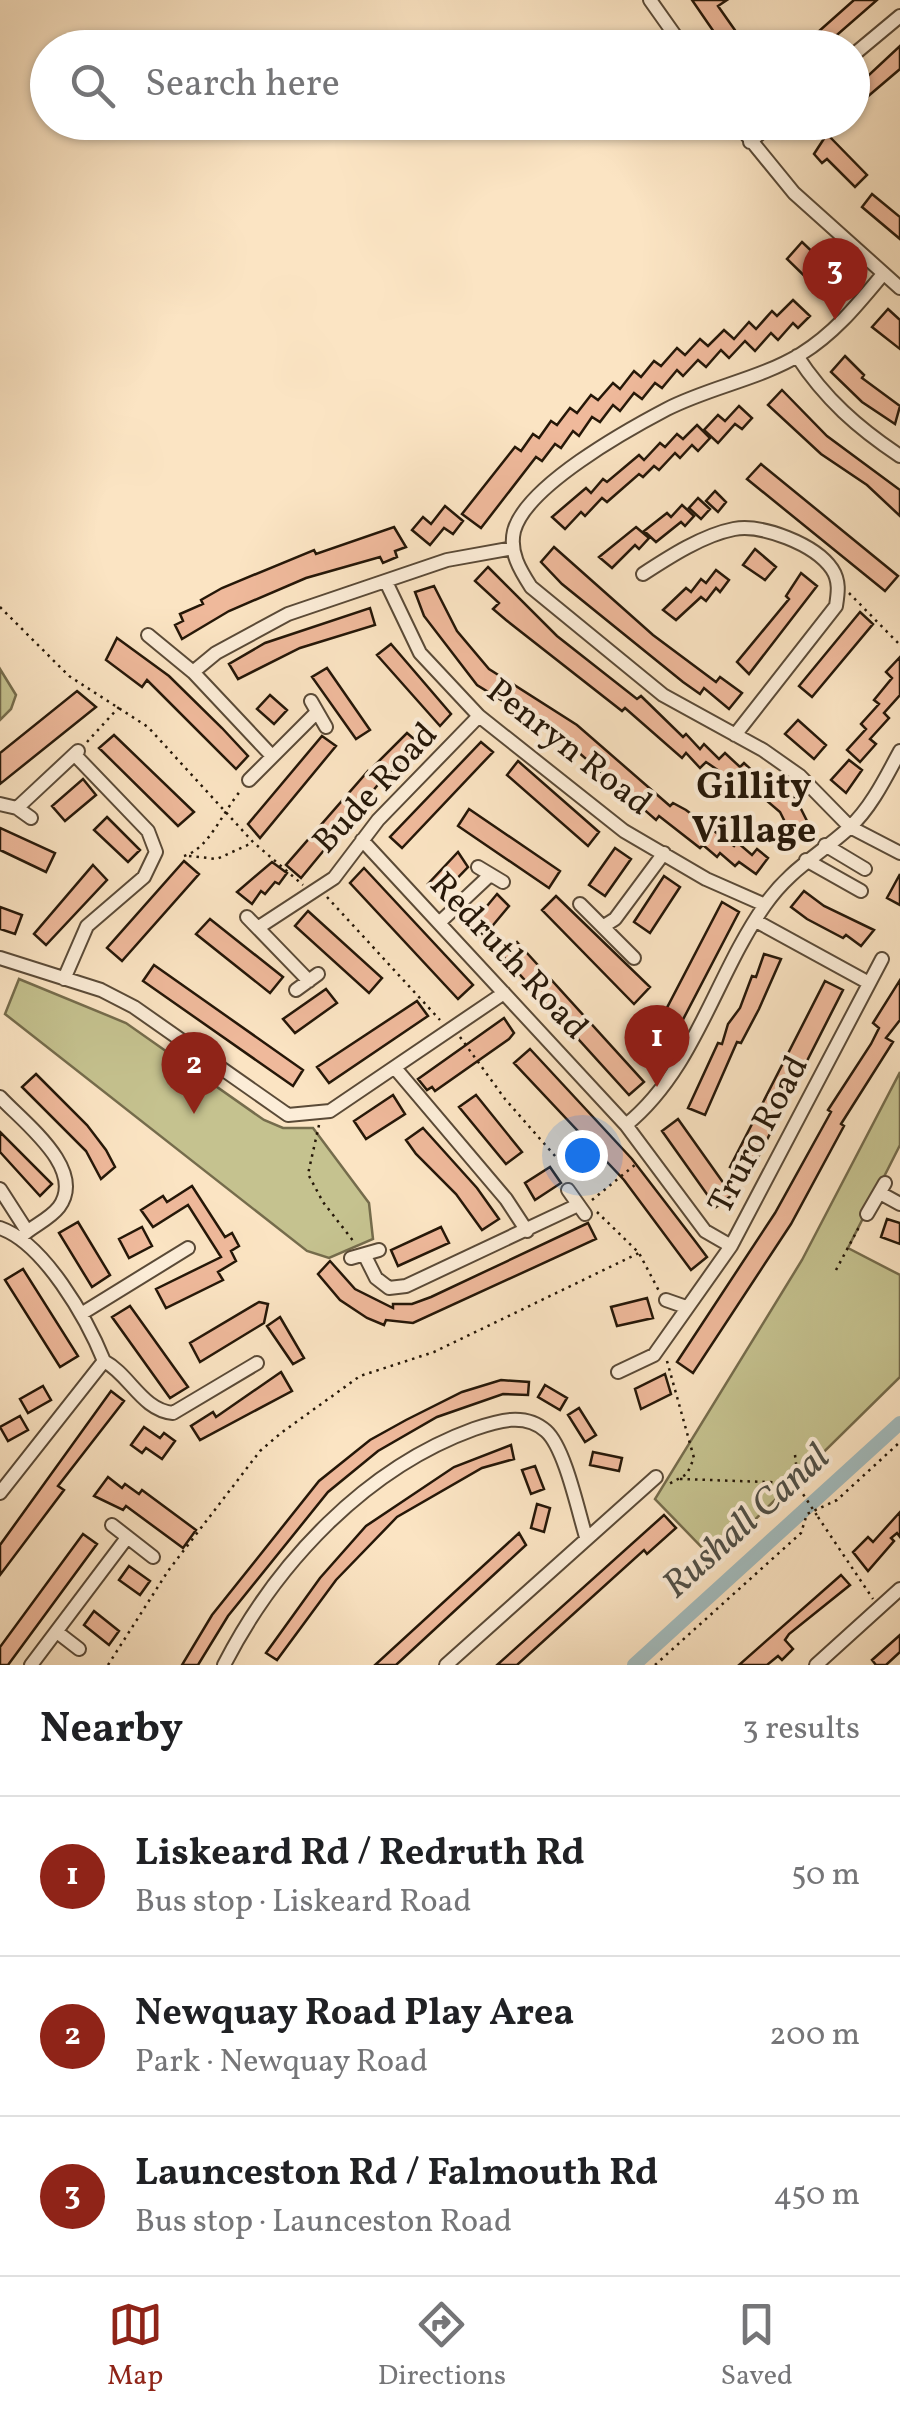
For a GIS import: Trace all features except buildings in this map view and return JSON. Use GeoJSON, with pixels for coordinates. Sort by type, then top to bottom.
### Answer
{"type":"FeatureCollection","features":[{"type":"Feature","properties":{"kind":"street"},"geometry":{"type":"LineString","coordinates":[[650,0],[671,30]]}},
{"type":"Feature","properties":{"kind":"street"},"geometry":{"type":"LineString","coordinates":[[870,41],[900,16]]}},
{"type":"Feature","properties":{"kind":"street"},"geometry":{"type":"LineString","coordinates":[[752,140],[750,142],[794,193],[900,288]]}},
{"type":"Feature","properties":{"kind":"street"},"geometry":{"type":"LineString","coordinates":[[882,274],[839,326],[797,356],[667,410],[562,475],[520,516],[513,548],[517,566],[531,587],[664,695],[800,776],[850,827],[900,853]]}},
{"type":"Feature","properties":{"kind":"street"},"geometry":{"type":"LineString","coordinates":[[797,356],[825,396],[859,428],[900,456]]}},
{"type":"Feature","properties":{"kind":"street"},"geometry":{"type":"LineString","coordinates":[[652,573],[734,529],[762,528],[800,545],[831,566],[839,587],[836,606],[736,735]]}},
{"type":"Feature","properties":{"kind":"street"},"geometry":{"type":"LineString","coordinates":[[193,672],[232,643],[288,614],[387,584],[447,560],[513,548]]}},
{"type":"Feature","properties":{"kind":"street","name":"Penryn Road"},"geometry":{"type":"LineString","coordinates":[[387,584],[420,652],[479,716],[624,831],[706,878],[765,905]]}},
{"type":"Feature","properties":{"kind":"street"},"geometry":{"type":"LineString","coordinates":[[148,636],[193,672],[271,755]]}},
{"type":"Feature","properties":{"kind":"street"},"geometry":{"type":"LineString","coordinates":[[248,780],[314,707],[326,726]]}},
{"type":"Feature","properties":{"kind":"street","name":"Bude Road"},"geometry":{"type":"LineString","coordinates":[[296,990],[313,978],[253,922],[334,878],[362,840],[479,716]]}},
{"type":"Feature","properties":{"kind":"street"},"geometry":{"type":"LineString","coordinates":[[18,808],[78,752],[148,831],[156,852],[144,877],[87,926],[64,979]]}},
{"type":"Feature","properties":{"kind":"street"},"geometry":{"type":"LineString","coordinates":[[626,1125],[645,1109],[674,1072],[765,905],[791,871],[850,827],[898,759]]}},
{"type":"Feature","properties":{"kind":"street"},"geometry":{"type":"LineString","coordinates":[[0,804],[18,808],[31,818]]}},
{"type":"Feature","properties":{"kind":"street","name":"Redruth Road"},"geometry":{"type":"LineString","coordinates":[[362,840],[626,1125],[705,1230],[731,1246]]}},
{"type":"Feature","properties":{"kind":"street"},"geometry":{"type":"LineString","coordinates":[[825,845],[865,869]]}},
{"type":"Feature","properties":{"kind":"street"},"geometry":{"type":"LineString","coordinates":[[604,926],[615,919],[664,853]]}},
{"type":"Feature","properties":{"kind":"street"},"geometry":{"type":"LineString","coordinates":[[806,860],[861,891]]}},
{"type":"Feature","properties":{"kind":"street"},"geometry":{"type":"LineString","coordinates":[[440,922],[483,872],[503,882]]}},
{"type":"Feature","properties":{"kind":"street"},"geometry":{"type":"LineString","coordinates":[[580,904],[634,958]]}},
{"type":"Feature","properties":{"kind":"street"},"geometry":{"type":"LineString","coordinates":[[756,921],[869,982]]}},
{"type":"Feature","properties":{"kind":"street"},"geometry":{"type":"LineString","coordinates":[[0,958],[134,1007],[288,1115],[322,1114],[453,1031],[504,993]]}},
{"type":"Feature","properties":{"kind":"street","name":"Truro Road"},"geometry":{"type":"LineString","coordinates":[[619,1373],[648,1360],[731,1246],[882,958]]}},
{"type":"Feature","properties":{"kind":"street"},"geometry":{"type":"LineString","coordinates":[[395,1068],[506,1199],[527,1231]]}},
{"type":"Feature","properties":{"kind":"street"},"geometry":{"type":"LineString","coordinates":[[0,1097],[64,1173],[66,1185],[59,1206],[24,1234]]}},
{"type":"Feature","properties":{"kind":"street"},"geometry":{"type":"LineString","coordinates":[[867,1214],[882,1188],[900,1204]]}},
{"type":"Feature","properties":{"kind":"street"},"geometry":{"type":"LineString","coordinates":[[0,1189],[24,1234],[81,1314],[104,1362],[119,1369],[148,1404],[172,1413],[239,1365],[257,1363]]}},
{"type":"Feature","properties":{"kind":"street"},"geometry":{"type":"LineString","coordinates":[[379,1250],[358,1257],[389,1288],[406,1286],[583,1208],[568,1190]]}},
{"type":"Feature","properties":{"kind":"street"},"geometry":{"type":"LineString","coordinates":[[0,1228],[24,1234]]}},
{"type":"Feature","properties":{"kind":"street"},"geometry":{"type":"LineString","coordinates":[[162,1242],[170,1258]]}},
{"type":"Feature","properties":{"kind":"street"},"geometry":{"type":"LineString","coordinates":[[81,1314],[188,1248]]}},
{"type":"Feature","properties":{"kind":"street"},"geometry":{"type":"LineString","coordinates":[[666,1300],[686,1307]]}},
{"type":"Feature","properties":{"kind":"street"},"geometry":{"type":"LineString","coordinates":[[0,1492],[104,1362]]}},
{"type":"Feature","properties":{"kind":"street"},"geometry":{"type":"LineString","coordinates":[[224,1665],[276,1588],[353,1497],[392,1469],[451,1437],[517,1418],[547,1432],[558,1450],[586,1537]]}},
{"type":"Feature","properties":{"kind":"street"},"geometry":{"type":"LineString","coordinates":[[446,1665],[586,1537],[662,1480]]}},
{"type":"Feature","properties":{"kind":"street"},"geometry":{"type":"LineString","coordinates":[[112,1524],[153,1558]]}},
{"type":"Feature","properties":{"kind":"street"},"geometry":{"type":"LineString","coordinates":[[31,1665],[126,1539]]}},
{"type":"Feature","properties":{"kind":"street"},"geometry":{"type":"LineString","coordinates":[[816,1665],[900,1589]]}},
{"type":"Feature","properties":{"kind":"street"},"geometry":{"type":"LineString","coordinates":[[57,1632],[79,1649]]}},
{"type":"Feature","properties":{"kind":"path"},"geometry":{"type":"LineString","coordinates":[[839,587],[856,597],[900,645]]}},
{"type":"Feature","properties":{"kind":"path"},"geometry":{"type":"LineString","coordinates":[[0,607],[69,676],[148,727],[254,842],[311,891],[323,893],[453,1031],[505,1099],[576,1177],[583,1208],[614,1224],[639,1253],[666,1300]]}},
{"type":"Feature","properties":{"kind":"path"},"geometry":{"type":"LineString","coordinates":[[78,752],[120,706]]}},
{"type":"Feature","properties":{"kind":"path"},"geometry":{"type":"LineString","coordinates":[[184,856],[199,851],[248,780]]}},
{"type":"Feature","properties":{"kind":"path"},"geometry":{"type":"LineString","coordinates":[[156,852],[217,859],[254,842]]}},
{"type":"Feature","properties":{"kind":"path"},"geometry":{"type":"LineString","coordinates":[[322,1114],[308,1174],[358,1257]]}},
{"type":"Feature","properties":{"kind":"path"},"geometry":{"type":"LineString","coordinates":[[583,1208],[649,1154]]}},
{"type":"Feature","properties":{"kind":"path"},"geometry":{"type":"LineString","coordinates":[[836,1270],[867,1214]]}},
{"type":"Feature","properties":{"kind":"path"},"geometry":{"type":"LineString","coordinates":[[108,1665],[168,1571],[260,1451],[281,1432],[360,1376],[434,1352],[639,1253]]}},
{"type":"Feature","properties":{"kind":"path"},"geometry":{"type":"LineString","coordinates":[[662,1342],[694,1458],[687,1474],[662,1480]]}},
{"type":"Feature","properties":{"kind":"path"},"geometry":{"type":"LineString","coordinates":[[655,1665],[801,1533],[807,1514],[837,1500],[900,1442]]}},
{"type":"Feature","properties":{"kind":"path"},"geometry":{"type":"LineString","coordinates":[[796,1454],[797,1486],[880,1610]]}},
{"type":"Feature","properties":{"kind":"path"},"geometry":{"type":"LineString","coordinates":[[662,1480],[797,1486]]}},
{"type":"Feature","properties":{"kind":"shaded area"},"geometry":{"type":"Polygon","coordinates":[[[0,669],[16,695],[11,709],[0,720],[0,669]]]}},
{"type":"Feature","properties":{"kind":"shaded area"},"geometry":{"type":"Polygon","coordinates":[[[19,979],[126,1023],[264,1120],[283,1128],[313,1128],[369,1203],[373,1239],[329,1258],[307,1251],[5,1014],[19,979]]]}},
{"type":"Feature","properties":{"kind":"shaded area"},"geometry":{"type":"Polygon","coordinates":[[[900,1072],[900,1145],[848,1248],[900,1275],[900,1377],[714,1560],[655,1499],[802,1260],[900,1072]]]}},
{"type":"Feature","properties":{"kind":"waterway","name":"Rushall Canal"},"geometry":{"type":"LineString","coordinates":[[634,1665],[900,1423]]}},
{"type":"Feature","properties":{"kind":"place","name":"Launceston Rd / Falmouth Rd"},"geometry":{"type":"Point","coordinates":[835,320]}},
{"type":"Feature","properties":{"kind":"place","name":"Liskeard Rd / Redruth Rd"},"geometry":{"type":"Point","coordinates":[657,1087]}},
{"type":"Feature","properties":{"kind":"place","name":"Newquay Road Play Area"},"geometry":{"type":"Point","coordinates":[194,1114]}},
{"type":"Feature","properties":{"kind":"district","name":"Gillity Village"},"geometry":{"type":"Point","coordinates":[754,807]}}]}
